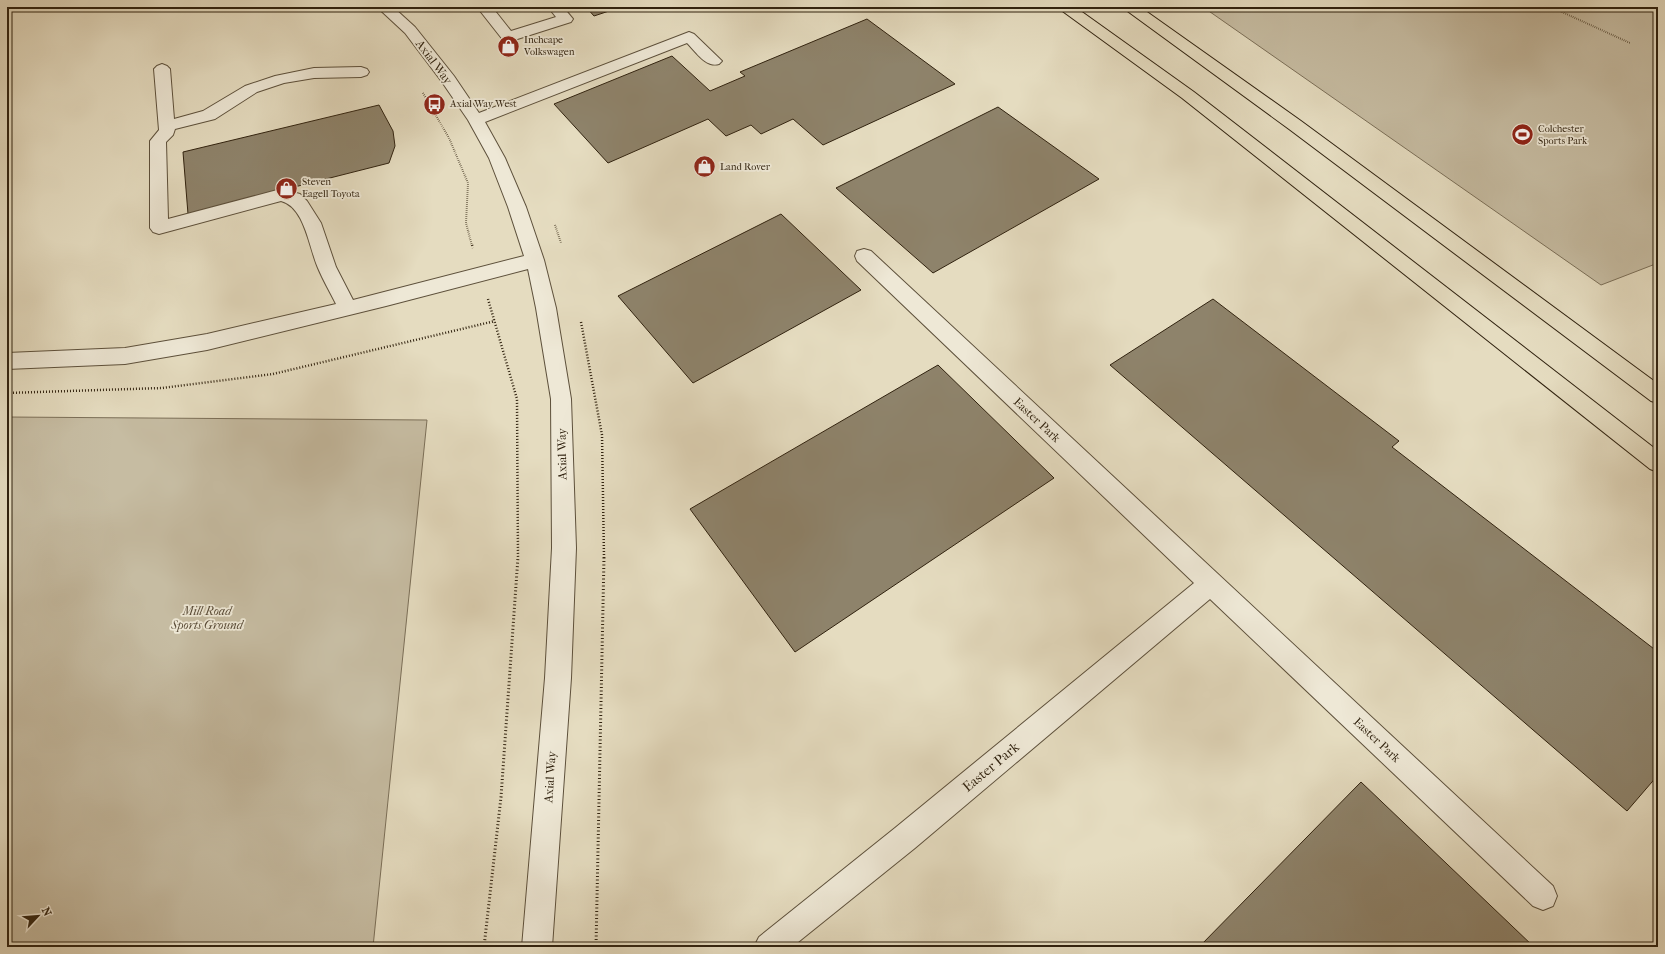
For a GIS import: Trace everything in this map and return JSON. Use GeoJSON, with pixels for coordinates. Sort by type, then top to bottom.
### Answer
{"type":"FeatureCollection","features":[{"type":"Feature","properties":{"kind":"highway"},"geometry":{"type":"LineString","coordinates":[[1052,7],[1188,95]]}},
{"type":"Feature","properties":{"kind":"highway"},"geometry":{"type":"LineString","coordinates":[[1066,7],[1188,95],[1658,463]]}},
{"type":"Feature","properties":{"kind":"highway"},"geometry":{"type":"LineString","coordinates":[[1131,7],[1295,125],[1658,395]]}},
{"type":"Feature","properties":{"kind":"street","name":"Axial Way"},"geometry":{"type":"LineString","coordinates":[[384,7],[410,30],[448,79],[476,120],[497,158],[517,207],[535,260],[546,308],[561,399],[564,548],[558,678],[537,947]]}},
{"type":"Feature","properties":{"kind":"street"},"geometry":{"type":"LineString","coordinates":[[484,7],[508,37],[566,19],[555,7]]}},
{"type":"Feature","properties":{"kind":"street"},"geometry":{"type":"LineString","coordinates":[[476,120],[688,37],[714,61]]}},
{"type":"Feature","properties":{"kind":"street"},"geometry":{"type":"LineString","coordinates":[[162,69],[167,131],[158,141],[159,228],[280,195],[294,198],[301,205],[312,223],[327,267],[347,307]]}},
{"type":"Feature","properties":{"kind":"street"},"geometry":{"type":"LineString","coordinates":[[167,126],[209,116],[251,89],[281,79],[314,73],[361,72]]}},
{"type":"Feature","properties":{"kind":"street","name":"Easter Park"},"geometry":{"type":"LineString","coordinates":[[864,256],[1543,896]]}},
{"type":"Feature","properties":{"kind":"street"},"geometry":{"type":"LineString","coordinates":[[7,361],[125,356],[207,342],[347,307],[386,299],[535,260]]}},
{"type":"Feature","properties":{"kind":"street","name":"Easter Park"},"geometry":{"type":"LineString","coordinates":[[769,947],[911,833],[1211,584]]}},
{"type":"Feature","properties":{"kind":"path"},"geometry":{"type":"LineString","coordinates":[[1551,7],[1630,42]]}},
{"type":"Feature","properties":{"kind":"path"},"geometry":{"type":"LineString","coordinates":[[422,91],[449,138],[468,183],[466,223],[517,399],[518,564],[501,797],[484,947]]}},
{"type":"Feature","properties":{"kind":"path"},"geometry":{"type":"LineString","coordinates":[[7,393],[162,388],[273,374],[495,321]]}},
{"type":"Feature","properties":{"kind":"green space","name":"Colchester Sports Park"},"geometry":{"type":"Polygon","coordinates":[[[1203,7],[1658,7],[1658,263],[1601,285],[1203,7]]]}},
{"type":"Feature","properties":{"kind":"green space","name":"Mill Road Sports Ground"},"geometry":{"type":"Polygon","coordinates":[[[7,417],[427,420],[373,947],[7,947],[7,417]]]}},
{"type":"Feature","properties":{"kind":"building"},"geometry":{"type":"Polygon","coordinates":[[[586,7],[621,7],[594,16],[586,7]]]}},
{"type":"Feature","properties":{"kind":"building"},"geometry":{"type":"Polygon","coordinates":[[[867,19],[955,84],[823,145],[793,119],[761,134],[751,125],[726,136],[708,119],[608,163],[554,104],[672,56],[710,91],[745,76],[740,72],[867,19]]]}},
{"type":"Feature","properties":{"kind":"building"},"geometry":{"type":"Polygon","coordinates":[[[379,105],[393,131],[395,146],[389,163],[188,214],[183,152],[379,105]]]}},
{"type":"Feature","properties":{"kind":"building"},"geometry":{"type":"Polygon","coordinates":[[[998,107],[1099,179],[933,273],[836,188],[998,107]]]}},
{"type":"Feature","properties":{"kind":"building"},"geometry":{"type":"Polygon","coordinates":[[[781,214],[861,290],[693,383],[618,296],[781,214]]]}},
{"type":"Feature","properties":{"kind":"building"},"geometry":{"type":"Polygon","coordinates":[[[1213,299],[1399,441],[1392,447],[1658,652],[1658,775],[1627,811],[1110,365],[1213,299]]]}},
{"type":"Feature","properties":{"kind":"building"},"geometry":{"type":"Polygon","coordinates":[[[938,365],[1054,478],[795,652],[690,509],[938,365]]]}},
{"type":"Feature","properties":{"kind":"building"},"geometry":{"type":"Polygon","coordinates":[[[1361,782],[1534,947],[1199,947],[1361,782]]]}},
{"type":"Feature","properties":{"kind":"place","name":"Inchcape Volkswagen"},"geometry":{"type":"Point","coordinates":[509,46]}},
{"type":"Feature","properties":{"kind":"place","name":"Axial Way West"},"geometry":{"type":"Point","coordinates":[434,104]}},
{"type":"Feature","properties":{"kind":"place","name":"Colchester Sports Park"},"geometry":{"type":"Point","coordinates":[1522,135]}},
{"type":"Feature","properties":{"kind":"place","name":"Land Rover"},"geometry":{"type":"Point","coordinates":[704,167]}},
{"type":"Feature","properties":{"kind":"place","name":"Steven Eagell Toyota"},"geometry":{"type":"Point","coordinates":[286,188]}}]}
